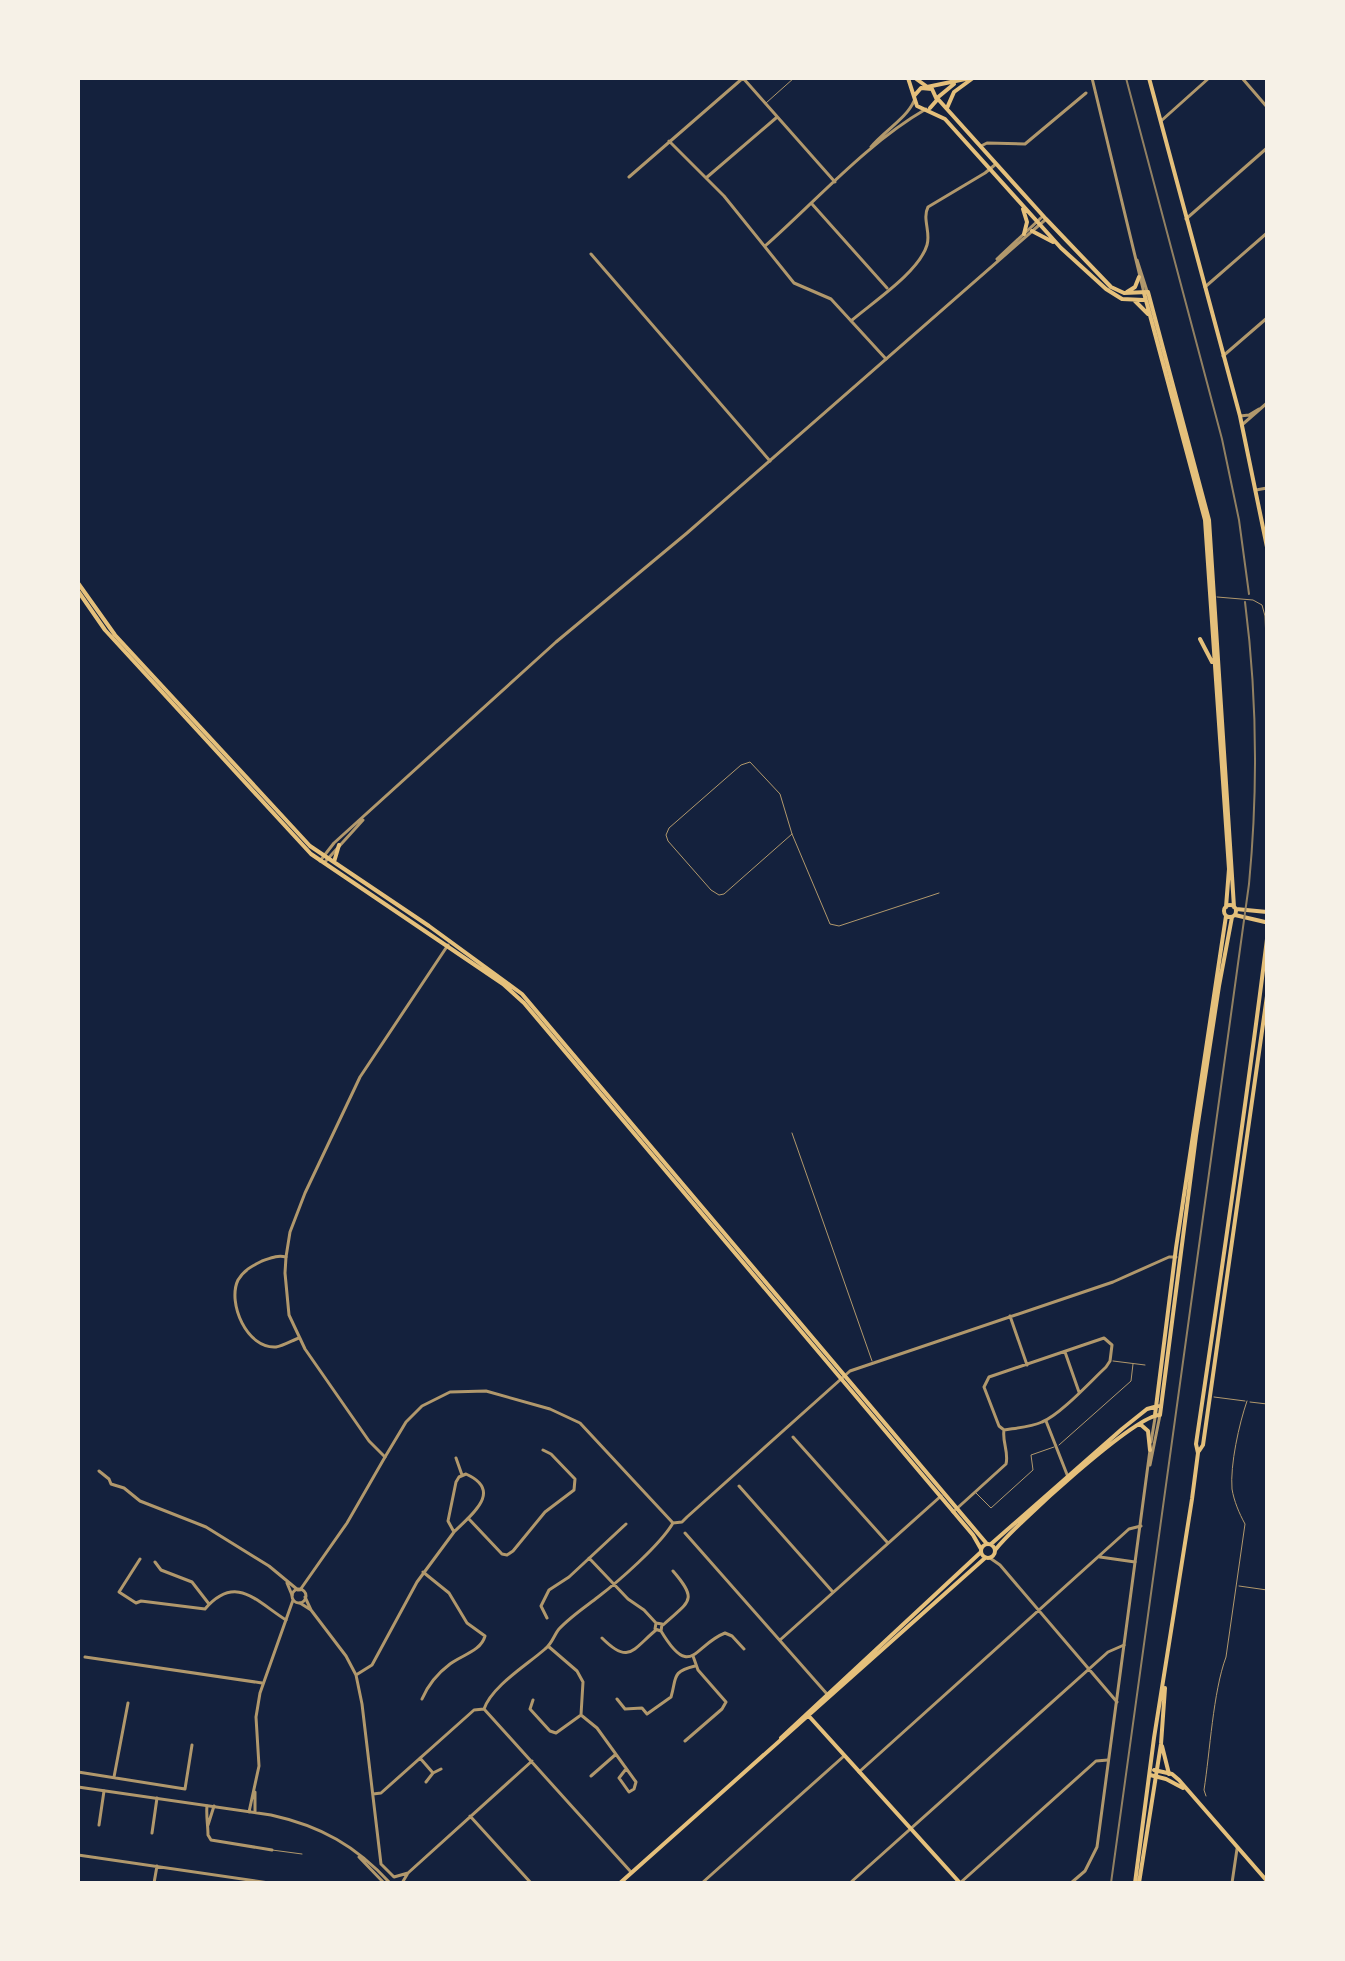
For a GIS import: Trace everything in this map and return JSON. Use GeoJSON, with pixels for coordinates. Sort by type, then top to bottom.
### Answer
{"type":"FeatureCollection","features":[{"type":"Feature","properties":{"kind":"main road"},"geometry":{"type":"LineString","coordinates":[[908,78],[918,107],[945,119],[1061,248]]}},
{"type":"Feature","properties":{"kind":"main road"},"geometry":{"type":"LineString","coordinates":[[915,78],[934,91],[1044,218],[1109,285],[1124,293],[1146,292],[1205,520],[1229,869],[1226,907]]}},
{"type":"Feature","properties":{"kind":"main road"},"geometry":{"type":"LineString","coordinates":[[914,99],[918,89],[971,78]]}},
{"type":"Feature","properties":{"kind":"main road"},"geometry":{"type":"LineString","coordinates":[[926,109],[935,104],[949,86],[971,78]]}},
{"type":"Feature","properties":{"kind":"main road"},"geometry":{"type":"LineString","coordinates":[[948,110],[954,92],[971,78]]}},
{"type":"Feature","properties":{"kind":"main road"},"geometry":{"type":"LineString","coordinates":[[1149,78],[1240,416],[1267,547]]}},
{"type":"Feature","properties":{"kind":"main road"},"geometry":{"type":"LineString","coordinates":[[1022,206],[1026,216],[1024,234]]}},
{"type":"Feature","properties":{"kind":"main road"},"geometry":{"type":"LineString","coordinates":[[1032,231],[1047,237],[1114,295],[1135,301],[1147,300]]}},
{"type":"Feature","properties":{"kind":"main road"},"geometry":{"type":"LineString","coordinates":[[1124,293],[1135,287],[1139,277]]}},
{"type":"Feature","properties":{"kind":"main road"},"geometry":{"type":"LineString","coordinates":[[828,1695],[994,1556],[996,1549],[1069,1478],[1138,1425],[1158,1415],[1177,1260],[1233,913],[1234,884],[1205,500],[1147,300]]}},
{"type":"Feature","properties":{"kind":"main road"},"geometry":{"type":"LineString","coordinates":[[1135,301],[1150,316]]}},
{"type":"Feature","properties":{"kind":"main road"},"geometry":{"type":"LineString","coordinates":[[78,583],[123,644],[323,860],[334,863],[448,944],[524,1003],[942,1495],[988,1558]]}},
{"type":"Feature","properties":{"kind":"main road"},"geometry":{"type":"LineString","coordinates":[[78,591],[120,647],[301,844],[448,944]]}},
{"type":"Feature","properties":{"kind":"main road"},"geometry":{"type":"LineString","coordinates":[[1200,639],[1211,656],[1216,672]]}},
{"type":"Feature","properties":{"kind":"main road"},"geometry":{"type":"LineString","coordinates":[[334,863],[339,845]]}},
{"type":"Feature","properties":{"kind":"main road"},"geometry":{"type":"LineString","coordinates":[[1226,907],[1233,913],[1266,923],[1267,912],[1233,913],[1226,907]]}},
{"type":"Feature","properties":{"kind":"main road"},"geometry":{"type":"LineString","coordinates":[[1137,1883],[1267,939]]}},
{"type":"Feature","properties":{"kind":"main road"},"geometry":{"type":"LineString","coordinates":[[1198,1453],[1203,1445],[1267,996]]}},
{"type":"Feature","properties":{"kind":"main road"},"geometry":{"type":"LineString","coordinates":[[620,1883],[778,1742],[981,1550],[1147,1409],[1159,1406]]}},
{"type":"Feature","properties":{"kind":"main road"},"geometry":{"type":"LineString","coordinates":[[1138,1425],[1143,1425],[1148,1431],[1150,1450]]}},
{"type":"Feature","properties":{"kind":"main road"},"geometry":{"type":"LineString","coordinates":[[955,1511],[996,1549]]}},
{"type":"Feature","properties":{"kind":"main road"},"geometry":{"type":"LineString","coordinates":[[1154,1773],[1161,1744],[1165,1678]]}},
{"type":"Feature","properties":{"kind":"main road"},"geometry":{"type":"LineString","coordinates":[[807,1714],[960,1883]]}},
{"type":"Feature","properties":{"kind":"main road"},"geometry":{"type":"LineString","coordinates":[[1161,1744],[1169,1774]]}},
{"type":"Feature","properties":{"kind":"main road"},"geometry":{"type":"LineString","coordinates":[[1154,1773],[1169,1774],[1179,1780],[1267,1881]]}},
{"type":"Feature","properties":{"kind":"main road"},"geometry":{"type":"LineString","coordinates":[[1154,1773],[1185,1789]]}},
{"type":"Feature","properties":{"kind":"street"},"geometry":{"type":"LineString","coordinates":[[629,177],[743,78],[835,182]]}},
{"type":"Feature","properties":{"kind":"street"},"geometry":{"type":"LineString","coordinates":[[1094,78],[1139,277],[1146,292]]}},
{"type":"Feature","properties":{"kind":"street"},"geometry":{"type":"LineString","coordinates":[[1159,122],[1209,78]]}},
{"type":"Feature","properties":{"kind":"street"},"geometry":{"type":"LineString","coordinates":[[1242,78],[1267,107]]}},
{"type":"Feature","properties":{"kind":"street"},"geometry":{"type":"LineString","coordinates":[[981,146],[987,143],[1025,144],[1086,93]]}},
{"type":"Feature","properties":{"kind":"street"},"geometry":{"type":"LineString","coordinates":[[866,153],[883,132],[908,112],[914,99]]}},
{"type":"Feature","properties":{"kind":"street"},"geometry":{"type":"LineString","coordinates":[[765,246],[866,153],[908,119],[926,109]]}},
{"type":"Feature","properties":{"kind":"street"},"geometry":{"type":"LineString","coordinates":[[706,178],[777,117]]}},
{"type":"Feature","properties":{"kind":"street"},"geometry":{"type":"LineString","coordinates":[[669,141],[706,178],[796,284],[831,299],[886,359]]}},
{"type":"Feature","properties":{"kind":"street"},"geometry":{"type":"LineString","coordinates":[[1186,219],[1267,148]]}},
{"type":"Feature","properties":{"kind":"street"},"geometry":{"type":"LineString","coordinates":[[851,321],[921,259],[928,243],[926,209],[996,163]]}},
{"type":"Feature","properties":{"kind":"street"},"geometry":{"type":"LineString","coordinates":[[812,204],[888,289]]}},
{"type":"Feature","properties":{"kind":"street"},"geometry":{"type":"LineString","coordinates":[[995,262],[1044,218]]}},
{"type":"Feature","properties":{"kind":"street"},"geometry":{"type":"LineString","coordinates":[[323,860],[334,843],[556,642],[770,461],[1038,223]]}},
{"type":"Feature","properties":{"kind":"street"},"geometry":{"type":"LineString","coordinates":[[1205,287],[1267,233]]}},
{"type":"Feature","properties":{"kind":"street"},"geometry":{"type":"LineString","coordinates":[[591,254],[770,461]]}},
{"type":"Feature","properties":{"kind":"street"},"geometry":{"type":"LineString","coordinates":[[1135,257],[1146,292]]}},
{"type":"Feature","properties":{"kind":"street"},"geometry":{"type":"LineString","coordinates":[[1223,356],[1267,318]]}},
{"type":"Feature","properties":{"kind":"street"},"geometry":{"type":"LineString","coordinates":[[1240,416],[1249,415],[1267,403]]}},
{"type":"Feature","properties":{"kind":"street"},"geometry":{"type":"LineString","coordinates":[[1242,425],[1262,407]]}},
{"type":"Feature","properties":{"kind":"street"},"geometry":{"type":"LineString","coordinates":[[1256,490],[1266,489]]}},
{"type":"Feature","properties":{"kind":"street"},"geometry":{"type":"LineString","coordinates":[[323,860],[365,817]]}},
{"type":"Feature","properties":{"kind":"street"},"geometry":{"type":"LineString","coordinates":[[385,1457],[369,1441],[299,1338],[289,1315],[286,1257],[290,1232],[305,1193],[360,1077],[448,944]]}},
{"type":"Feature","properties":{"kind":"street"},"geometry":{"type":"LineString","coordinates":[[286,1257],[279,1255],[248,1267],[235,1290],[236,1305],[241,1325],[260,1343],[276,1347],[299,1338]]}},
{"type":"Feature","properties":{"kind":"street"},"geometry":{"type":"LineString","coordinates":[[484,1709],[491,1694],[548,1646],[557,1630],[614,1584],[661,1540],[673,1523],[682,1522],[842,1376],[872,1363],[1113,1282],[1164,1260],[1177,1260]]}},
{"type":"Feature","properties":{"kind":"street"},"geometry":{"type":"LineString","coordinates":[[1010,1316],[1027,1365]]}},
{"type":"Feature","properties":{"kind":"street"},"geometry":{"type":"LineString","coordinates":[[955,1511],[1006,1464],[1008,1456],[1004,1430],[997,1422],[984,1387],[985,1381],[989,1377],[1104,1338],[1112,1345],[1110,1361],[1046,1421],[1004,1430]]}},
{"type":"Feature","properties":{"kind":"street"},"geometry":{"type":"LineString","coordinates":[[1065,1352],[1079,1392]]}},
{"type":"Feature","properties":{"kind":"street"},"geometry":{"type":"LineString","coordinates":[[290,1613],[293,1598],[347,1523],[406,1422],[431,1400],[460,1390],[494,1392],[560,1412],[580,1423],[673,1523]]}},
{"type":"Feature","properties":{"kind":"street"},"geometry":{"type":"LineString","coordinates":[[1148,1473],[1158,1415]]}},
{"type":"Feature","properties":{"kind":"street"},"geometry":{"type":"LineString","coordinates":[[1071,1883],[1085,1871],[1097,1847],[1158,1415]]}},
{"type":"Feature","properties":{"kind":"street"},"geometry":{"type":"LineString","coordinates":[[1046,1421],[1069,1478]]}},
{"type":"Feature","properties":{"kind":"street"},"geometry":{"type":"LineString","coordinates":[[793,1437],[887,1542]]}},
{"type":"Feature","properties":{"kind":"street"},"geometry":{"type":"LineString","coordinates":[[468,1518],[502,1554],[513,1551],[545,1512],[574,1490],[575,1479],[551,1454],[543,1450]]}},
{"type":"Feature","properties":{"kind":"street"},"geometry":{"type":"LineString","coordinates":[[456,1458],[462,1475]]}},
{"type":"Feature","properties":{"kind":"street"},"geometry":{"type":"LineString","coordinates":[[99,1471],[111,1484],[124,1488],[133,1498],[190,1519],[221,1536],[269,1566],[305,1596],[311,1610],[346,1656],[356,1675],[381,1864],[394,1877],[408,1873]]}},
{"type":"Feature","properties":{"kind":"street"},"geometry":{"type":"LineString","coordinates":[[356,1675],[372,1665],[423,1572],[483,1500],[483,1491],[473,1478],[462,1475]]}},
{"type":"Feature","properties":{"kind":"street"},"geometry":{"type":"LineString","coordinates":[[454,1532],[448,1521],[456,1482],[462,1475]]}},
{"type":"Feature","properties":{"kind":"street"},"geometry":{"type":"LineString","coordinates":[[739,1486],[833,1591]]}},
{"type":"Feature","properties":{"kind":"street"},"geometry":{"type":"LineString","coordinates":[[780,1640],[942,1495]]}},
{"type":"Feature","properties":{"kind":"street"},"geometry":{"type":"LineString","coordinates":[[547,1618],[541,1606],[549,1590],[626,1524]]}},
{"type":"Feature","properties":{"kind":"street"},"geometry":{"type":"LineString","coordinates":[[859,1772],[1131,1527],[1141,1526]]}},
{"type":"Feature","properties":{"kind":"street"},"geometry":{"type":"LineString","coordinates":[[685,1533],[828,1695]]}},
{"type":"Feature","properties":{"kind":"street"},"geometry":{"type":"LineString","coordinates":[[1098,1557],[1135,1562]]}},
{"type":"Feature","properties":{"kind":"street"},"geometry":{"type":"LineString","coordinates":[[589,1558],[656,1623],[663,1625]]}},
{"type":"Feature","properties":{"kind":"street"},"geometry":{"type":"LineString","coordinates":[[988,1558],[1000,1565],[1117,1702]]}},
{"type":"Feature","properties":{"kind":"street"},"geometry":{"type":"LineString","coordinates":[[140,1559],[119,1592],[136,1603],[141,1601],[205,1609],[225,1593],[246,1592],[286,1620]]}},
{"type":"Feature","properties":{"kind":"street"},"geometry":{"type":"LineString","coordinates":[[155,1562],[161,1570],[192,1582],[209,1604]]}},
{"type":"Feature","properties":{"kind":"street"},"geometry":{"type":"LineString","coordinates":[[661,1631],[689,1597],[689,1589],[673,1571]]}},
{"type":"Feature","properties":{"kind":"street"},"geometry":{"type":"LineString","coordinates":[[422,1699],[437,1676],[452,1662],[479,1646],[485,1636],[467,1623],[449,1593],[423,1572]]}},
{"type":"Feature","properties":{"kind":"street"},"geometry":{"type":"LineString","coordinates":[[255,1813],[259,1758],[256,1717],[262,1683],[286,1620],[305,1596],[309,1578]]}},
{"type":"Feature","properties":{"kind":"street"},"geometry":{"type":"LineString","coordinates":[[287,1583],[293,1598],[311,1610]]}},
{"type":"Feature","properties":{"kind":"street"},"geometry":{"type":"LineString","coordinates":[[602,1638],[617,1651],[632,1653],[656,1630],[656,1623]]}},
{"type":"Feature","properties":{"kind":"street"},"geometry":{"type":"LineString","coordinates":[[656,1630],[661,1631],[673,1650],[685,1656],[693,1656],[725,1633],[744,1649]]}},
{"type":"Feature","properties":{"kind":"street"},"geometry":{"type":"LineString","coordinates":[[850,1883],[1111,1649],[1124,1645]]}},
{"type":"Feature","properties":{"kind":"street"},"geometry":{"type":"LineString","coordinates":[[548,1646],[577,1671],[583,1682],[581,1715]]}},
{"type":"Feature","properties":{"kind":"street"},"geometry":{"type":"LineString","coordinates":[[685,1741],[726,1702],[696,1666],[693,1656]]}},
{"type":"Feature","properties":{"kind":"street"},"geometry":{"type":"LineString","coordinates":[[85,1657],[262,1683]]}},
{"type":"Feature","properties":{"kind":"street"},"geometry":{"type":"LineString","coordinates":[[617,1699],[625,1709],[642,1708],[647,1714],[671,1697],[676,1674],[681,1669],[696,1666]]}},
{"type":"Feature","properties":{"kind":"street"},"geometry":{"type":"LineString","coordinates":[[533,1700],[530,1709],[550,1731],[556,1733],[581,1715]]}},
{"type":"Feature","properties":{"kind":"street"},"geometry":{"type":"LineString","coordinates":[[114,1777],[128,1703]]}},
{"type":"Feature","properties":{"kind":"street"},"geometry":{"type":"LineString","coordinates":[[373,1794],[381,1793],[474,1710],[484,1709]]}},
{"type":"Feature","properties":{"kind":"street"},"geometry":{"type":"LineString","coordinates":[[484,1709],[632,1873]]}},
{"type":"Feature","properties":{"kind":"street"},"geometry":{"type":"LineString","coordinates":[[581,1715],[597,1728],[636,1782],[629,1792],[621,1786],[619,1778],[626,1769]]}},
{"type":"Feature","properties":{"kind":"street"},"geometry":{"type":"LineString","coordinates":[[78,1772],[185,1789],[192,1745]]}},
{"type":"Feature","properties":{"kind":"street"},"geometry":{"type":"LineString","coordinates":[[591,1776],[615,1755]]}},
{"type":"Feature","properties":{"kind":"street"},"geometry":{"type":"LineString","coordinates":[[702,1883],[844,1756]]}},
{"type":"Feature","properties":{"kind":"street"},"geometry":{"type":"LineString","coordinates":[[420,1758],[433,1773]]}},
{"type":"Feature","properties":{"kind":"street"},"geometry":{"type":"LineString","coordinates":[[960,1883],[1096,1761],[1108,1760]]}},
{"type":"Feature","properties":{"kind":"street"},"geometry":{"type":"LineString","coordinates":[[402,1883],[408,1873],[532,1761]]}},
{"type":"Feature","properties":{"kind":"street"},"geometry":{"type":"LineString","coordinates":[[426,1782],[441,1769]]}},
{"type":"Feature","properties":{"kind":"street"},"geometry":{"type":"LineString","coordinates":[[78,1787],[255,1813],[325,1831],[357,1855],[384,1883]]}},
{"type":"Feature","properties":{"kind":"street"},"geometry":{"type":"LineString","coordinates":[[99,1825],[104,1791]]}},
{"type":"Feature","properties":{"kind":"street"},"geometry":{"type":"LineString","coordinates":[[249,1812],[255,1792]]}},
{"type":"Feature","properties":{"kind":"street"},"geometry":{"type":"LineString","coordinates":[[152,1833],[157,1798]]}},
{"type":"Feature","properties":{"kind":"street"},"geometry":{"type":"LineString","coordinates":[[207,1806],[205,1818],[208,1825]]}},
{"type":"Feature","properties":{"kind":"street"},"geometry":{"type":"LineString","coordinates":[[214,1806],[207,1834],[211,1840],[272,1850]]}},
{"type":"Feature","properties":{"kind":"street"},"geometry":{"type":"LineString","coordinates":[[470,1816],[531,1883]]}},
{"type":"Feature","properties":{"kind":"street"},"geometry":{"type":"LineString","coordinates":[[1232,1883],[1237,1849]]}},
{"type":"Feature","properties":{"kind":"street"},"geometry":{"type":"LineString","coordinates":[[78,1855],[269,1883]]}},
{"type":"Feature","properties":{"kind":"street"},"geometry":{"type":"LineString","coordinates":[[357,1855],[366,1859],[390,1883]]}},
{"type":"Feature","properties":{"kind":"street"},"geometry":{"type":"LineString","coordinates":[[154,1883],[157,1866]]}},
{"type":"Feature","properties":{"kind":"lane"},"geometry":{"type":"LineString","coordinates":[[765,104],[794,78]]}},
{"type":"Feature","properties":{"kind":"lane"},"geometry":{"type":"LineString","coordinates":[[1198,78],[1199,87]]}},
{"type":"Feature","properties":{"kind":"lane"},"geometry":{"type":"LineString","coordinates":[[1212,596],[1253,600],[1261,604],[1265,613],[1267,665]]}},
{"type":"Feature","properties":{"kind":"lane"},"geometry":{"type":"LineString","coordinates":[[792,834],[724,894],[719,895],[711,890],[666,835],[669,828],[748,762],[780,794],[792,834],[826,920],[833,926],[939,893]]}},
{"type":"Feature","properties":{"kind":"lane"},"geometry":{"type":"LineString","coordinates":[[792,1133],[872,1363]]}},
{"type":"Feature","properties":{"kind":"lane"},"geometry":{"type":"LineString","coordinates":[[1110,1361],[1145,1365]]}},
{"type":"Feature","properties":{"kind":"lane"},"geometry":{"type":"LineString","coordinates":[[975,1492],[991,1508],[1033,1470],[1031,1455],[1055,1446],[1131,1381],[1133,1364]]}},
{"type":"Feature","properties":{"kind":"lane"},"geometry":{"type":"LineString","coordinates":[[1203,1395],[1267,1404]]}},
{"type":"Feature","properties":{"kind":"lane"},"geometry":{"type":"LineString","coordinates":[[1206,1796],[1204,1790],[1214,1720],[1245,1524],[1236,1504],[1232,1483],[1247,1401]]}},
{"type":"Feature","properties":{"kind":"lane"},"geometry":{"type":"LineString","coordinates":[[1236,1586],[1267,1590]]}},
{"type":"Feature","properties":{"kind":"lane"},"geometry":{"type":"LineString","coordinates":[[272,1850],[302,1854]]}},
{"type":"Feature","properties":{"kind":"lane"},"geometry":{"type":"LineString","coordinates":[[78,1879],[82,1883]]}},
{"type":"Feature","properties":{"kind":"railway"},"geometry":{"type":"LineString","coordinates":[[1126,78],[1222,439],[1239,520],[1249,594]]}},
{"type":"Feature","properties":{"kind":"railway"},"geometry":{"type":"LineString","coordinates":[[1111,1883],[1249,884],[1255,743],[1245,602]]}}]}
